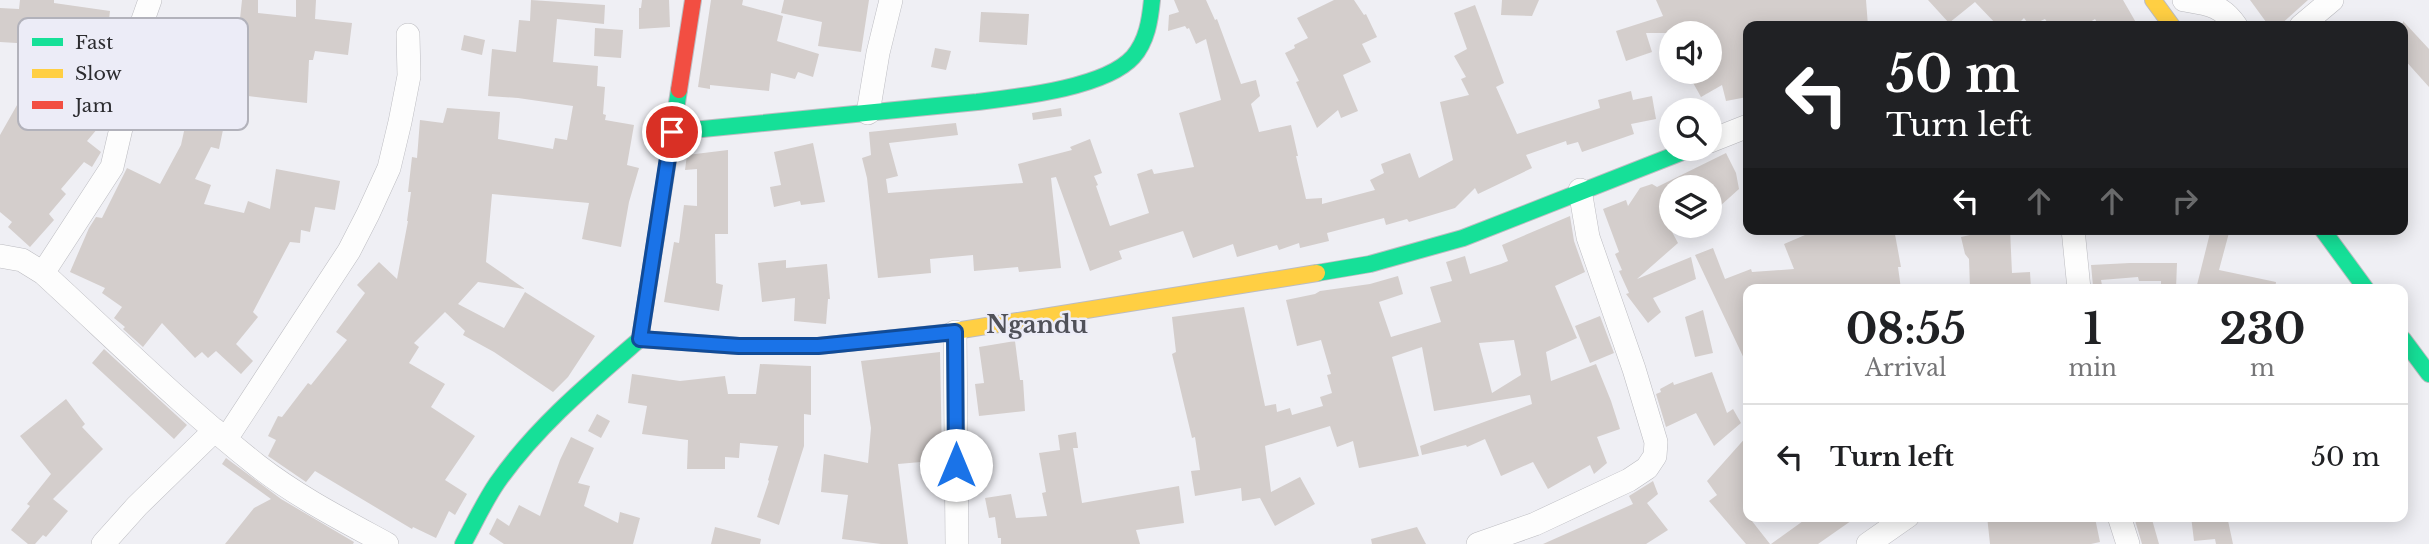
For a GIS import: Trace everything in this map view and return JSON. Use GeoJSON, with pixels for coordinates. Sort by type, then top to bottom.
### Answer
{"type":"FeatureCollection","features":[{"type":"Feature","properties":{"kind":"main road"},"geometry":{"type":"LineString","coordinates":[[463,544],[496,484],[534,437],[592,379],[640,339],[693,0]]}},
{"type":"Feature","properties":{"kind":"main road"},"geometry":{"type":"LineString","coordinates":[[672,132],[1011,98],[1082,83],[1120,68],[1140,50],[1151,19],[1152,0]]}},
{"type":"Feature","properties":{"kind":"main road"},"geometry":{"type":"LineString","coordinates":[[2153,0],[2168,21]]}},
{"type":"Feature","properties":{"kind":"main road"},"geometry":{"type":"LineString","coordinates":[[640,339],[739,346],[818,346],[955,332],[1370,264],[1463,238],[1659,161]]}},
{"type":"Feature","properties":{"kind":"main road"},"geometry":{"type":"LineString","coordinates":[[2326,235],[2362,284]]}},
{"type":"Feature","properties":{"kind":"main road"},"geometry":{"type":"LineString","coordinates":[[2408,346],[2429,374]]}},
{"type":"Feature","properties":{"kind":"street"},"geometry":{"type":"LineString","coordinates":[[144,18],[150,0]]}},
{"type":"Feature","properties":{"kind":"street"},"geometry":{"type":"LineString","coordinates":[[868,113],[878,52],[891,0]]}},
{"type":"Feature","properties":{"kind":"street"},"geometry":{"type":"LineString","coordinates":[[2185,0],[2215,5],[2232,21]]}},
{"type":"Feature","properties":{"kind":"street"},"geometry":{"type":"LineString","coordinates":[[2307,21],[2332,0]]}},
{"type":"Feature","properties":{"kind":"street"},"geometry":{"type":"LineString","coordinates":[[103,544],[137,506],[220,434],[349,251],[389,168],[409,76],[408,35]]}},
{"type":"Feature","properties":{"kind":"street"},"geometry":{"type":"LineString","coordinates":[[1722,136],[1743,128]]}},
{"type":"Feature","properties":{"kind":"street"},"geometry":{"type":"LineString","coordinates":[[43,273],[112,167],[121,130]]}},
{"type":"Feature","properties":{"kind":"street"},"geometry":{"type":"LineString","coordinates":[[1478,544],[1535,524],[1629,481],[1647,468],[1655,456],[1656,442],[1634,369],[1588,237],[1580,190]]}},
{"type":"Feature","properties":{"kind":"street"},"geometry":{"type":"LineString","coordinates":[[2074,235],[2078,284]]}},
{"type":"Feature","properties":{"kind":"street"},"geometry":{"type":"LineString","coordinates":[[0,256],[22,260],[43,273],[260,468],[328,513],[387,544]]}},
{"type":"Feature","properties":{"kind":"street"},"geometry":{"type":"LineString","coordinates":[[955,332],[957,544]]}},
{"type":"Feature","properties":{"kind":"street"},"geometry":{"type":"LineString","coordinates":[[1868,544],[1899,522]]}},
{"type":"Feature","properties":{"kind":"street"},"geometry":{"type":"LineString","coordinates":[[2121,522],[2127,544]]}},
{"type":"Feature","properties":{"kind":"building"},"geometry":{"type":"Polygon","coordinates":[[[20,0],[54,0],[54,3],[110,11],[109,18],[18,18],[18,43],[0,42],[0,8],[19,9],[20,0]]]}},
{"type":"Feature","properties":{"kind":"building"},"geometry":{"type":"Polygon","coordinates":[[[242,0],[258,0],[258,13],[296,17],[296,0],[316,0],[315,19],[352,23],[348,55],[315,51],[313,60],[309,60],[307,103],[248,96],[248,18],[240,18],[242,0]]]}},
{"type":"Feature","properties":{"kind":"building"},"geometry":{"type":"Polygon","coordinates":[[[531,0],[605,5],[604,24],[557,19],[553,62],[598,66],[597,86],[605,87],[605,120],[634,125],[627,165],[639,168],[629,202],[621,247],[582,239],[589,203],[492,194],[486,262],[525,289],[478,282],[458,304],[504,328],[525,292],[595,336],[568,377],[553,392],[494,352],[463,335],[465,331],[445,312],[414,343],[419,347],[409,363],[445,384],[431,407],[475,436],[445,480],[467,494],[455,515],[449,511],[436,538],[413,527],[412,529],[315,471],[306,482],[268,456],[276,440],[268,436],[278,416],[282,417],[347,340],[336,332],[365,293],[357,285],[379,262],[397,279],[408,221],[412,157],[417,158],[420,120],[443,123],[447,108],[500,112],[498,139],[553,149],[555,138],[567,140],[573,106],[488,96],[492,49],[516,52],[519,20],[530,21],[531,0]]]}},
{"type":"Feature","properties":{"kind":"building"},"geometry":{"type":"Polygon","coordinates":[[[642,0],[669,0],[670,27],[639,29],[639,8],[642,0]]]}},
{"type":"Feature","properties":{"kind":"building"},"geometry":{"type":"Polygon","coordinates":[[[711,0],[743,0],[742,5],[783,16],[777,41],[819,54],[813,77],[798,72],[795,79],[771,73],[769,91],[710,85],[710,89],[698,87],[711,0]]]}},
{"type":"Feature","properties":{"kind":"building"},"geometry":{"type":"Polygon","coordinates":[[[784,0],[869,0],[861,52],[818,46],[822,22],[781,13],[784,0]]]}},
{"type":"Feature","properties":{"kind":"building"},"geometry":{"type":"Polygon","coordinates":[[[1174,0],[1206,0],[1215,20],[1217,19],[1241,84],[1256,80],[1260,96],[1251,104],[1259,132],[1291,125],[1306,199],[1322,198],[1322,204],[1375,190],[1370,180],[1384,173],[1381,164],[1410,153],[1419,178],[1453,160],[1440,102],[1469,95],[1461,79],[1466,77],[1454,56],[1467,49],[1454,13],[1475,5],[1504,83],[1496,87],[1517,134],[1600,108],[1598,100],[1631,91],[1633,100],[1652,96],[1656,119],[1631,124],[1634,134],[1582,152],[1578,142],[1567,145],[1566,141],[1526,155],[1532,168],[1478,194],[1475,188],[1455,208],[1409,222],[1407,219],[1386,225],[1384,218],[1327,233],[1329,241],[1300,248],[1299,243],[1279,250],[1277,245],[1237,257],[1233,244],[1193,258],[1183,231],[1119,251],[1122,259],[1090,271],[1056,177],[1051,178],[1061,268],[1019,272],[1018,267],[974,271],[973,255],[930,259],[931,273],[878,278],[867,178],[862,158],[871,155],[869,132],[956,123],[958,135],[889,143],[898,176],[886,179],[888,193],[1023,183],[1018,164],[1072,150],[1070,147],[1090,139],[1102,173],[1094,176],[1098,185],[1096,186],[1110,226],[1149,213],[1137,174],[1152,169],[1154,174],[1194,167],[1179,113],[1221,100],[1206,39],[1196,44],[1189,28],[1185,26],[1168,31],[1169,15],[1179,12],[1174,0]]]}},
{"type":"Feature","properties":{"kind":"building"},"geometry":{"type":"Polygon","coordinates":[[[1334,0],[1354,0],[1364,15],[1366,14],[1377,37],[1362,44],[1371,62],[1343,75],[1358,111],[1341,118],[1338,110],[1317,128],[1285,53],[1308,38],[1297,18],[1334,0]]]}},
{"type":"Feature","properties":{"kind":"building"},"geometry":{"type":"Polygon","coordinates":[[[1502,0],[1539,0],[1532,16],[1501,15],[1502,0]]]}},
{"type":"Feature","properties":{"kind":"building"},"geometry":{"type":"Polygon","coordinates":[[[1656,0],[1866,0],[1868,21],[1743,21],[1743,98],[1726,101],[1722,85],[1701,97],[1694,84],[1722,84],[1722,21],[1659,21],[1659,33],[1646,33],[1652,52],[1626,61],[1616,31],[1663,16],[1656,0]]]}},
{"type":"Feature","properties":{"kind":"building"},"geometry":{"type":"Polygon","coordinates":[[[1928,0],[2123,0],[2135,21],[2026,21],[2024,18],[2021,21],[1993,21],[1975,2],[1951,21],[1947,21],[1928,0]]]}},
{"type":"Feature","properties":{"kind":"building"},"geometry":{"type":"Polygon","coordinates":[[[2250,0],[2308,0],[2285,21],[2265,21],[2250,0]]]}},
{"type":"Feature","properties":{"kind":"building"},"geometry":{"type":"Polygon","coordinates":[[[981,12],[1029,14],[1027,45],[979,42],[981,12]]]}},
{"type":"Feature","properties":{"kind":"building"},"geometry":{"type":"Polygon","coordinates":[[[2408,26],[2429,49],[2429,87],[2408,64],[2408,26]]]}},
{"type":"Feature","properties":{"kind":"building"},"geometry":{"type":"Polygon","coordinates":[[[595,28],[623,30],[621,58],[594,56],[595,28]]]}},
{"type":"Feature","properties":{"kind":"building"},"geometry":{"type":"Polygon","coordinates":[[[464,35],[485,40],[482,55],[461,50],[464,35]]]}},
{"type":"Feature","properties":{"kind":"building"},"geometry":{"type":"Polygon","coordinates":[[[935,48],[951,51],[946,70],[931,67],[935,48]]]}},
{"type":"Feature","properties":{"kind":"building"},"geometry":{"type":"Polygon","coordinates":[[[18,103],[18,130],[96,130],[87,141],[101,152],[92,167],[84,162],[61,189],[66,194],[49,214],[54,220],[30,247],[8,227],[12,222],[0,212],[0,135],[18,103]]]}},
{"type":"Feature","properties":{"kind":"building"},"geometry":{"type":"Polygon","coordinates":[[[1061,108],[1062,116],[1033,120],[1032,113],[1061,108]]]}},
{"type":"Feature","properties":{"kind":"building"},"geometry":{"type":"Polygon","coordinates":[[[184,130],[223,130],[219,149],[211,147],[195,179],[211,185],[204,204],[244,213],[248,201],[270,209],[276,169],[340,181],[335,210],[315,207],[310,232],[301,230],[300,243],[290,242],[253,312],[258,317],[236,344],[253,361],[241,374],[216,351],[208,358],[202,352],[195,358],[162,323],[143,347],[114,318],[122,307],[102,293],[105,288],[70,272],[89,228],[96,217],[102,218],[127,168],[160,184],[181,145],[184,130]]]}},
{"type":"Feature","properties":{"kind":"building"},"geometry":{"type":"Polygon","coordinates":[[[813,143],[825,202],[801,205],[800,201],[774,207],[770,187],[781,185],[774,152],[813,143]]]}},
{"type":"Feature","properties":{"kind":"building"},"geometry":{"type":"Polygon","coordinates":[[[728,150],[728,234],[715,234],[716,283],[723,285],[719,311],[664,302],[674,242],[679,243],[684,205],[697,206],[697,169],[685,170],[687,155],[728,150]]]}},
{"type":"Feature","properties":{"kind":"building"},"geometry":{"type":"Polygon","coordinates":[[[1726,153],[1736,173],[1739,189],[1722,204],[1722,175],[1681,175],[1710,161],[1722,161],[1722,155],[1726,153]]]}},
{"type":"Feature","properties":{"kind":"building"},"geometry":{"type":"Polygon","coordinates":[[[1652,184],[1659,186],[1659,238],[1675,238],[1678,243],[1637,279],[1691,257],[1696,279],[1653,298],[1661,312],[1648,323],[1626,294],[1629,293],[1615,254],[1619,252],[1603,209],[1626,200],[1628,206],[1640,188],[1652,184]]]}},
{"type":"Feature","properties":{"kind":"building"},"geometry":{"type":"Polygon","coordinates":[[[1570,216],[1574,241],[1585,272],[1555,286],[1577,338],[1546,352],[1551,381],[1596,364],[1611,401],[1620,429],[1597,437],[1607,463],[1594,474],[1590,465],[1548,489],[1533,462],[1501,476],[1485,439],[1467,447],[1466,445],[1422,455],[1420,446],[1532,404],[1530,395],[1434,411],[1422,347],[1392,357],[1419,456],[1359,468],[1353,441],[1337,447],[1330,426],[1265,446],[1271,492],[1300,477],[1315,504],[1275,526],[1260,498],[1242,501],[1241,488],[1195,496],[1191,471],[1200,470],[1195,437],[1192,438],[1172,354],[1176,352],[1172,317],[1244,307],[1265,406],[1276,404],[1277,412],[1290,408],[1292,415],[1323,406],[1320,397],[1332,393],[1327,375],[1331,374],[1321,340],[1297,346],[1286,300],[1398,276],[1403,294],[1379,302],[1391,337],[1441,322],[1430,287],[1452,281],[1446,262],[1465,256],[1470,274],[1508,261],[1502,245],[1570,216]],[[1514,340],[1479,343],[1492,393],[1521,375],[1514,340]]]}},
{"type":"Feature","properties":{"kind":"building"},"geometry":{"type":"Polygon","coordinates":[[[1805,235],[1895,235],[1901,267],[1898,267],[1900,284],[1743,284],[1743,356],[1695,255],[1713,248],[1725,279],[1751,269],[1752,272],[1794,269],[1784,244],[1805,235]]]}},
{"type":"Feature","properties":{"kind":"building"},"geometry":{"type":"Polygon","coordinates":[[[2010,235],[2012,273],[2030,272],[2031,284],[1970,284],[1969,259],[1961,237],[2010,235]]]}},
{"type":"Feature","properties":{"kind":"building"},"geometry":{"type":"Polygon","coordinates":[[[2210,235],[2228,235],[2219,270],[2276,282],[2276,284],[2197,284],[2210,235]]]}},
{"type":"Feature","properties":{"kind":"building"},"geometry":{"type":"Polygon","coordinates":[[[786,260],[786,268],[827,264],[830,299],[826,324],[794,321],[795,298],[762,302],[758,263],[786,260]]]}},
{"type":"Feature","properties":{"kind":"building"},"geometry":{"type":"Polygon","coordinates":[[[2177,263],[2176,284],[2139,281],[2138,277],[2101,280],[2102,284],[2093,284],[2091,265],[2177,263]]]}},
{"type":"Feature","properties":{"kind":"building"},"geometry":{"type":"Polygon","coordinates":[[[1703,310],[1713,353],[1695,357],[1685,317],[1703,310]]]}},
{"type":"Feature","properties":{"kind":"building"},"geometry":{"type":"Polygon","coordinates":[[[1600,316],[1614,353],[1590,363],[1575,326],[1600,316]]]}},
{"type":"Feature","properties":{"kind":"building"},"geometry":{"type":"Polygon","coordinates":[[[1015,341],[1020,380],[1023,380],[1025,411],[979,416],[975,384],[984,383],[979,347],[1015,341]]]}},
{"type":"Feature","properties":{"kind":"building"},"geometry":{"type":"Polygon","coordinates":[[[104,349],[187,425],[174,439],[92,363],[104,349]]]}},
{"type":"Feature","properties":{"kind":"building"},"geometry":{"type":"Polygon","coordinates":[[[940,352],[942,458],[898,464],[908,544],[842,539],[848,495],[821,492],[824,454],[868,463],[871,428],[861,361],[940,352]]]}},
{"type":"Feature","properties":{"kind":"building"},"geometry":{"type":"Polygon","coordinates":[[[760,364],[811,366],[811,415],[804,414],[804,446],[779,525],[757,517],[778,446],[740,443],[739,458],[725,457],[725,469],[687,469],[688,440],[642,434],[647,406],[628,403],[632,374],[680,381],[725,376],[728,394],[756,394],[760,364]]]}},
{"type":"Feature","properties":{"kind":"building"},"geometry":{"type":"Polygon","coordinates":[[[1712,372],[1727,413],[1733,409],[1741,423],[1714,446],[1696,413],[1666,427],[1656,394],[1673,382],[1674,385],[1712,372]]]}},
{"type":"Feature","properties":{"kind":"building"},"geometry":{"type":"Polygon","coordinates":[[[66,399],[85,424],[82,427],[103,449],[53,499],[68,511],[46,537],[43,535],[35,544],[28,544],[11,530],[51,474],[20,436],[66,399]]]}},
{"type":"Feature","properties":{"kind":"building"},"geometry":{"type":"Polygon","coordinates":[[[597,414],[610,421],[601,438],[588,431],[597,414]]]}},
{"type":"Feature","properties":{"kind":"building"},"geometry":{"type":"Polygon","coordinates":[[[1076,432],[1078,448],[1073,448],[1082,503],[1179,486],[1184,523],[1136,530],[1140,544],[1001,544],[995,517],[989,518],[985,498],[1011,494],[1016,518],[1047,516],[1039,453],[1060,450],[1058,435],[1076,432]]]}},
{"type":"Feature","properties":{"kind":"building"},"geometry":{"type":"Polygon","coordinates":[[[571,437],[594,448],[578,483],[590,486],[584,506],[618,523],[620,512],[640,518],[633,544],[504,544],[489,534],[497,518],[509,526],[519,505],[540,516],[571,437]]]}},
{"type":"Feature","properties":{"kind":"building"},"geometry":{"type":"Polygon","coordinates":[[[1743,441],[1743,522],[1753,522],[1770,544],[1746,544],[1709,501],[1717,495],[1707,481],[1743,441]]]}},
{"type":"Feature","properties":{"kind":"building"},"geometry":{"type":"Polygon","coordinates":[[[226,458],[281,499],[354,542],[353,544],[225,544],[254,508],[271,499],[222,464],[226,458]]]}},
{"type":"Feature","properties":{"kind":"building"},"geometry":{"type":"Polygon","coordinates":[[[1653,481],[1658,494],[1647,503],[1668,530],[1646,544],[1543,544],[1633,504],[1629,496],[1653,481]]]}},
{"type":"Feature","properties":{"kind":"building"},"geometry":{"type":"Polygon","coordinates":[[[1802,522],[1849,522],[1818,544],[1771,544],[1802,522]]]}},
{"type":"Feature","properties":{"kind":"building"},"geometry":{"type":"Polygon","coordinates":[[[1988,522],[2096,522],[2100,542],[2091,544],[1990,544],[1988,522]]]}},
{"type":"Feature","properties":{"kind":"building"},"geometry":{"type":"Polygon","coordinates":[[[2135,522],[2153,522],[2159,544],[2142,544],[2135,522]]]}},
{"type":"Feature","properties":{"kind":"building"},"geometry":{"type":"Polygon","coordinates":[[[2192,522],[2228,522],[2233,544],[2216,544],[2215,539],[2194,541],[2192,522]]]}},
{"type":"Feature","properties":{"kind":"building"},"geometry":{"type":"Polygon","coordinates":[[[715,527],[761,539],[760,544],[711,544],[715,527]]]}},
{"type":"Feature","properties":{"kind":"building"},"geometry":{"type":"Polygon","coordinates":[[[1417,527],[1426,544],[1372,544],[1371,539],[1417,527]]]}},
{"type":"Feature","properties":{"kind":"traffic: fast"},"geometry":{"type":"LineString","coordinates":[[672,132],[977,102],[1037,94],[1082,84],[1120,68],[1133,57],[1145,37],[1152,0]]}},
{"type":"Feature","properties":{"kind":"traffic: fast"},"geometry":{"type":"LineString","coordinates":[[463,544],[492,490],[529,443],[564,406],[640,339],[679,90]]}},
{"type":"Feature","properties":{"kind":"traffic: fast"},"geometry":{"type":"LineString","coordinates":[[1317,273],[1370,264],[1463,238],[1659,161]]}},
{"type":"Feature","properties":{"kind":"traffic: fast"},"geometry":{"type":"LineString","coordinates":[[2326,235],[2362,284]]}},
{"type":"Feature","properties":{"kind":"traffic: fast"},"geometry":{"type":"LineString","coordinates":[[2408,346],[2429,374]]}},
{"type":"Feature","properties":{"kind":"traffic: slow"},"geometry":{"type":"LineString","coordinates":[[2153,0],[2168,21]]}},
{"type":"Feature","properties":{"kind":"traffic: slow"},"geometry":{"type":"LineString","coordinates":[[943,333],[1317,273]]}},
{"type":"Feature","properties":{"kind":"traffic: jam"},"geometry":{"type":"LineString","coordinates":[[679,90],[693,0]]}},
{"type":"Feature","properties":{"kind":"traffic: jam"},"geometry":{"type":"LineString","coordinates":[[640,339],[739,346],[818,346],[943,333]]}},
{"type":"Feature","properties":{"kind":"district","name":"Ngandu"},"geometry":{"type":"Point","coordinates":[1037,325]}},
{"type":"Feature","properties":{"kind":"route"},"geometry":{"type":"LineString","coordinates":[[672,132],[640,339],[739,346],[818,346],[955,332],[956,465]]}}]}
